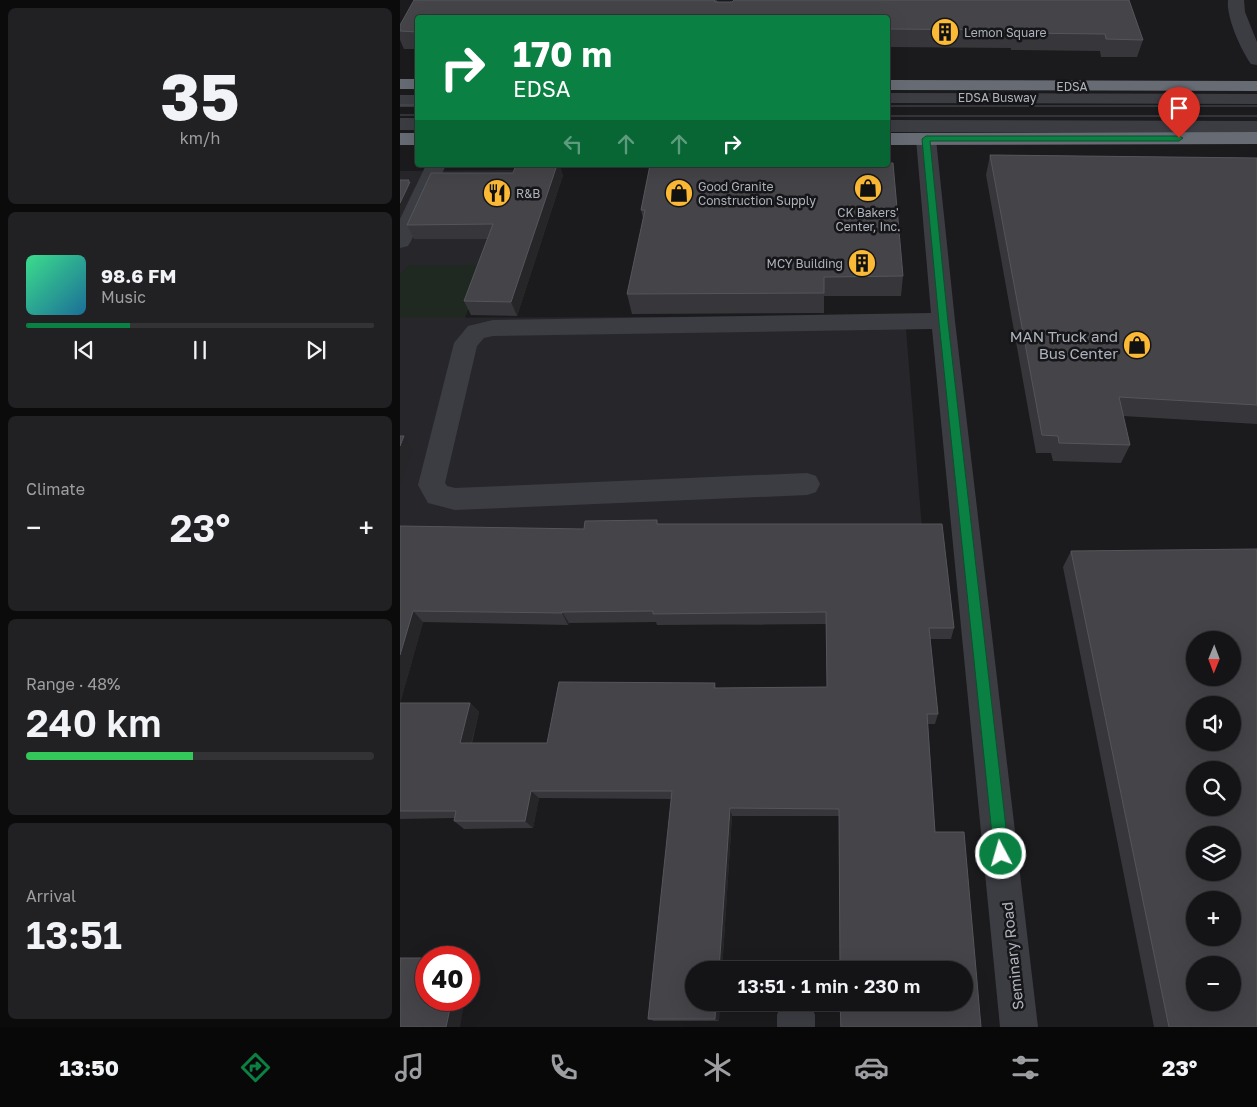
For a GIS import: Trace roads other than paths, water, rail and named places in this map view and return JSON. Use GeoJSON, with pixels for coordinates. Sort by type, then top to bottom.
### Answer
{"type":"FeatureCollection","features":[{"type":"Feature","properties":{"kind":"highway","name":"EDSA"},"geometry":{"type":"LineString","coordinates":[[890,85],[1257,86]]}},
{"type":"Feature","properties":{"kind":"highway"},"geometry":{"type":"LineString","coordinates":[[890,139],[1257,138]]}},
{"type":"Feature","properties":{"kind":"highway"},"geometry":{"type":"LineString","coordinates":[[400,139],[415,139]]}},
{"type":"Feature","properties":{"kind":"street"},"geometry":{"type":"LineString","coordinates":[[1236,0],[1234,4],[1237,14],[1257,60]]}},
{"type":"Feature","properties":{"kind":"street","name":"EDSA Busway"},"geometry":{"type":"LineString","coordinates":[[890,98],[1257,99]]}},
{"type":"Feature","properties":{"kind":"street"},"geometry":{"type":"LineString","coordinates":[[400,101],[415,101]]}},
{"type":"Feature","properties":{"kind":"street"},"geometry":{"type":"LineString","coordinates":[[400,124],[415,124]]}},
{"type":"Feature","properties":{"kind":"street","name":"EDSA Busway"},"geometry":{"type":"LineString","coordinates":[[890,126],[1257,127]]}},
{"type":"Feature","properties":{"kind":"street","name":"Seminary Road"},"geometry":{"type":"LineString","coordinates":[[926,139],[943,322],[1020,1027]]}},
{"type":"Feature","properties":{"kind":"street"},"geometry":{"type":"LineString","coordinates":[[400,241],[435,167]]}},
{"type":"Feature","properties":{"kind":"street"},"geometry":{"type":"LineString","coordinates":[[808,484],[455,499],[438,496],[431,485],[466,343],[476,332],[493,328],[943,322]]}},
{"type":"Feature","properties":{"kind":"tram line"},"geometry":{"type":"LineString","coordinates":[[400,105],[415,105]]}},
{"type":"Feature","properties":{"kind":"tram line"},"geometry":{"type":"LineString","coordinates":[[890,106],[1257,106]]}},
{"type":"Feature","properties":{"kind":"tram line"},"geometry":{"type":"LineString","coordinates":[[400,115],[415,115]]}},
{"type":"Feature","properties":{"kind":"tram line"},"geometry":{"type":"LineString","coordinates":[[890,116],[1257,116]]}},
{"type":"Feature","properties":{"kind":"place","name":"Lemon Square"},"geometry":{"type":"Point","coordinates":[945,32]}},
{"type":"Feature","properties":{"kind":"place","name":"CK Bakers' Center, Inc."},"geometry":{"type":"Point","coordinates":[868,188]}},
{"type":"Feature","properties":{"kind":"place","name":"R&B"},"geometry":{"type":"Point","coordinates":[497,193]}},
{"type":"Feature","properties":{"kind":"place","name":"Good Granite Construction Supply"},"geometry":{"type":"Point","coordinates":[679,193]}},
{"type":"Feature","properties":{"kind":"place","name":"MCY Building"},"geometry":{"type":"Point","coordinates":[862,263]}},
{"type":"Feature","properties":{"kind":"place","name":"MAN Truck and Bus Center"},"geometry":{"type":"Point","coordinates":[1137,345]}}]}
